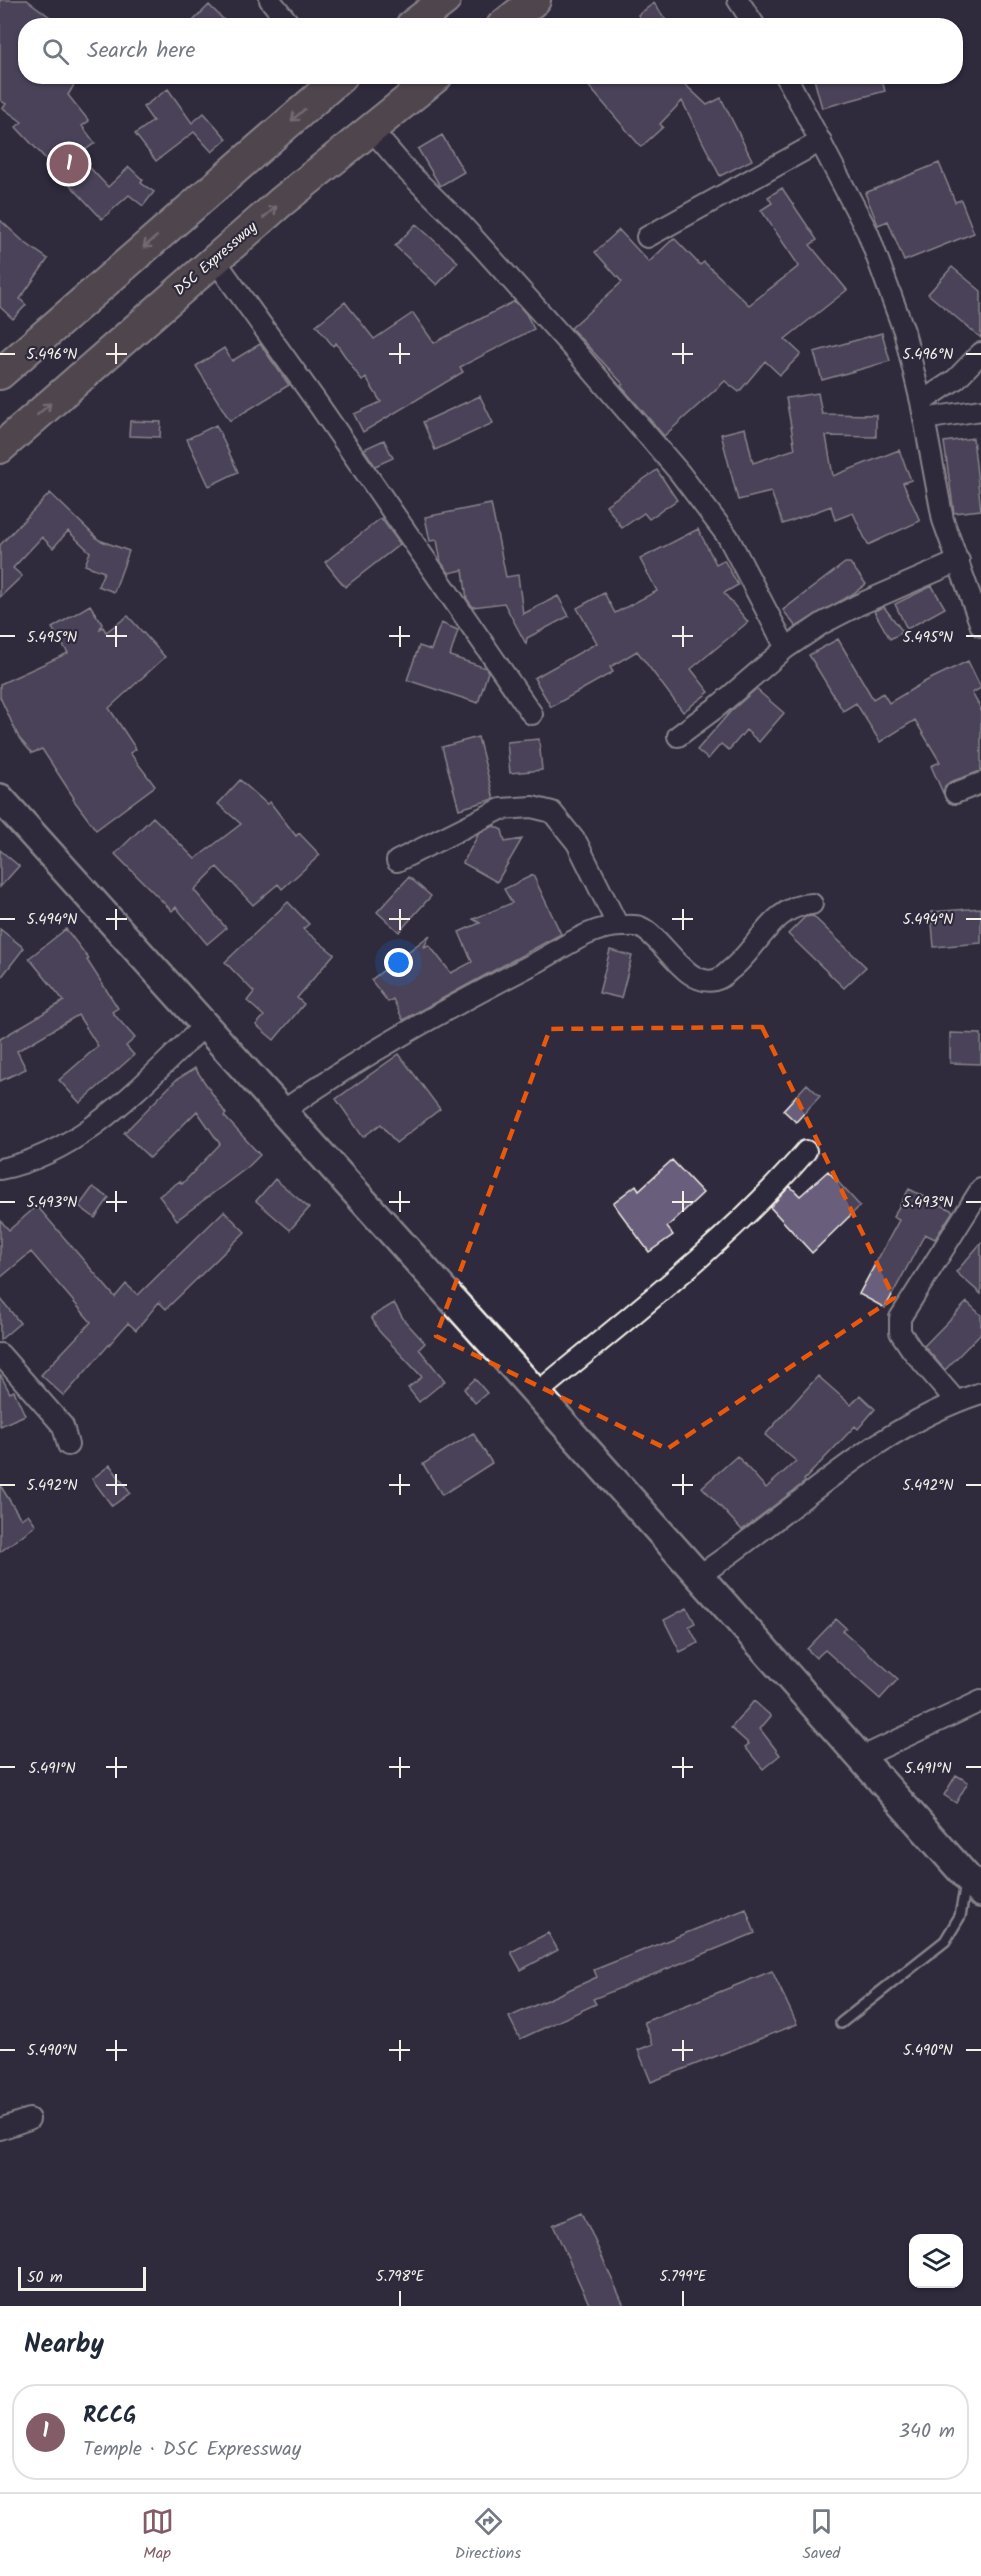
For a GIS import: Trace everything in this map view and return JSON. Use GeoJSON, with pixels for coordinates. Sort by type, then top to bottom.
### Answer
{"type":"FeatureCollection","features":[{"type":"Feature","properties":{"kind":"main road"},"geometry":{"type":"LineString","coordinates":[[421,18],[445,0]]}},
{"type":"Feature","properties":{"kind":"main road"},"geometry":{"type":"LineString","coordinates":[[512,18],[535,0]]}},
{"type":"Feature","properties":{"kind":"main road"},"geometry":{"type":"LineString","coordinates":[[0,374],[331,84]]}},
{"type":"Feature","properties":{"kind":"main road","name":"DSC Expressway"},"geometry":{"type":"LineString","coordinates":[[0,448],[281,202],[427,84]]}},
{"type":"Feature","properties":{"kind":"main road"},"geometry":{"type":"LineString","coordinates":[[3,807],[206,1024],[974,1885]]}},
{"type":"Feature","properties":{"kind":"street"},"geometry":{"type":"LineString","coordinates":[[270,0],[285,18]]}},
{"type":"Feature","properties":{"kind":"street"},"geometry":{"type":"LineString","coordinates":[[738,0],[750,18]]}},
{"type":"Feature","properties":{"kind":"street"},"geometry":{"type":"LineString","coordinates":[[790,84],[868,233],[904,332],[943,520],[976,598],[981,626]]}},
{"type":"Feature","properties":{"kind":"street"},"geometry":{"type":"LineString","coordinates":[[371,129],[408,172],[461,224],[577,353],[679,472],[728,537],[786,648]]}},
{"type":"Feature","properties":{"kind":"street"},"geometry":{"type":"LineString","coordinates":[[647,237],[821,141]]}},
{"type":"Feature","properties":{"kind":"street"},"geometry":{"type":"LineString","coordinates":[[214,260],[322,410],[532,714]]}},
{"type":"Feature","properties":{"kind":"street"},"geometry":{"type":"LineString","coordinates":[[922,410],[981,353]]}},
{"type":"Feature","properties":{"kind":"street"},"geometry":{"type":"LineString","coordinates":[[922,410],[981,410]]}},
{"type":"Feature","properties":{"kind":"street"},"geometry":{"type":"LineString","coordinates":[[678,736],[717,707],[786,648],[823,623],[858,605],[959,561]]}},
{"type":"Feature","properties":{"kind":"street"},"geometry":{"type":"LineString","coordinates":[[955,793],[981,783]]}},
{"type":"Feature","properties":{"kind":"street"},"geometry":{"type":"LineString","coordinates":[[397,861],[501,809],[532,807],[552,812],[577,843],[618,926]]}},
{"type":"Feature","properties":{"kind":"street"},"geometry":{"type":"LineString","coordinates":[[283,1111],[337,1073],[434,1016],[586,934],[618,926],[638,926],[656,939],[685,970],[705,980],[717,980],[742,962],[780,915],[799,904],[812,904]]}},
{"type":"Feature","properties":{"kind":"street"},"geometry":{"type":"LineString","coordinates":[[0,1169],[50,1154],[77,1137],[134,1092],[206,1024]]}},
{"type":"Feature","properties":{"kind":"street"},"geometry":{"type":"LineString","coordinates":[[537,1393],[683,1273],[770,1192],[806,1151]]}},
{"type":"Feature","properties":{"kind":"street"},"geometry":{"type":"LineString","coordinates":[[956,1401],[906,1341],[900,1332],[900,1318],[981,1189]]}},
{"type":"Feature","properties":{"kind":"street"},"geometry":{"type":"LineString","coordinates":[[0,1354],[63,1426],[68,1445]]}},
{"type":"Feature","properties":{"kind":"street"},"geometry":{"type":"LineString","coordinates":[[698,1576],[734,1553],[841,1469],[905,1426],[956,1401],[981,1393]]}},
{"type":"Feature","properties":{"kind":"street"},"geometry":{"type":"LineString","coordinates":[[860,1758],[981,1701]]}},
{"type":"Feature","properties":{"kind":"street"},"geometry":{"type":"LineString","coordinates":[[0,2129],[30,2120]]}},
{"type":"Feature","properties":{"kind":"lane"},"geometry":{"type":"LineString","coordinates":[[841,2023],[945,1941],[960,1916],[974,1885]]}},
{"type":"Feature","properties":{"kind":"highlighted area"},"geometry":{"type":"Polygon","coordinates":[[[762,1027],[894,1298],[667,1449],[436,1336],[550,1029],[762,1027]]]}},
{"type":"Feature","properties":{"kind":"building"},"geometry":{"type":"Polygon","coordinates":[[[0,0],[27,0],[51,18],[18,18],[18,84],[74,85],[68,95],[89,121],[82,126],[95,143],[78,155],[108,187],[129,167],[143,180],[141,183],[154,192],[143,206],[129,195],[102,219],[16,127],[22,122],[3,108],[6,104],[0,100],[0,0]]]}},
{"type":"Feature","properties":{"kind":"building"},"geometry":{"type":"Polygon","coordinates":[[[654,3],[664,18],[640,18],[638,15],[654,3]]]}},
{"type":"Feature","properties":{"kind":"building"},"geometry":{"type":"Polygon","coordinates":[[[209,5],[222,18],[196,18],[209,5]]]}},
{"type":"Feature","properties":{"kind":"building"},"geometry":{"type":"Polygon","coordinates":[[[587,84],[685,84],[707,105],[721,98],[752,160],[720,176],[682,101],[660,124],[663,127],[641,147],[587,84]]]}},
{"type":"Feature","properties":{"kind":"building"},"geometry":{"type":"Polygon","coordinates":[[[815,84],[883,84],[885,91],[822,108],[815,84]]]}},
{"type":"Feature","properties":{"kind":"building"},"geometry":{"type":"Polygon","coordinates":[[[168,89],[192,123],[204,113],[227,139],[212,152],[194,132],[156,161],[135,134],[153,121],[143,107],[168,89]]]}},
{"type":"Feature","properties":{"kind":"building"},"geometry":{"type":"Polygon","coordinates":[[[442,135],[464,172],[440,186],[418,149],[442,135]]]}},
{"type":"Feature","properties":{"kind":"building"},"geometry":{"type":"Polygon","coordinates":[[[939,163],[955,202],[961,200],[974,233],[904,261],[888,221],[878,225],[865,193],[939,163]]]}},
{"type":"Feature","properties":{"kind":"building"},"geometry":{"type":"Polygon","coordinates":[[[782,188],[817,240],[810,245],[847,290],[785,339],[801,354],[780,375],[765,361],[739,392],[725,381],[664,436],[621,386],[623,384],[571,328],[622,282],[595,252],[619,230],[649,262],[674,238],[700,265],[704,262],[749,305],[799,266],[761,210],[772,203],[768,197],[782,188]]]}},
{"type":"Feature","properties":{"kind":"building"},"geometry":{"type":"Polygon","coordinates":[[[0,220],[24,242],[48,259],[20,299],[26,305],[13,319],[0,307],[0,220]]]}},
{"type":"Feature","properties":{"kind":"building"},"geometry":{"type":"Polygon","coordinates":[[[416,224],[458,262],[437,285],[395,246],[416,224]]]}},
{"type":"Feature","properties":{"kind":"building"},"geometry":{"type":"Polygon","coordinates":[[[952,267],[981,291],[981,338],[928,294],[952,267]]]}},
{"type":"Feature","properties":{"kind":"building"},"geometry":{"type":"Polygon","coordinates":[[[515,301],[526,314],[534,329],[460,367],[463,372],[363,432],[354,414],[381,402],[366,378],[362,381],[336,343],[333,346],[316,325],[345,302],[374,339],[413,313],[434,343],[515,301]]]}},
{"type":"Feature","properties":{"kind":"building"},"geometry":{"type":"Polygon","coordinates":[[[882,333],[890,361],[822,380],[814,352],[882,333]]]}},
{"type":"Feature","properties":{"kind":"building"},"geometry":{"type":"Polygon","coordinates":[[[260,344],[289,385],[230,421],[196,366],[224,348],[232,361],[260,344]]]}},
{"type":"Feature","properties":{"kind":"building"},"geometry":{"type":"Polygon","coordinates":[[[818,393],[822,414],[876,415],[876,437],[826,436],[833,476],[899,450],[911,480],[903,483],[920,521],[868,545],[853,513],[835,520],[831,506],[783,524],[771,492],[738,500],[721,434],[745,428],[753,463],[795,449],[786,398],[818,393]]]}},
{"type":"Feature","properties":{"kind":"building"},"geometry":{"type":"Polygon","coordinates":[[[480,396],[493,423],[435,450],[423,422],[480,396]]]}},
{"type":"Feature","properties":{"kind":"building"},"geometry":{"type":"Polygon","coordinates":[[[130,421],[161,422],[160,437],[129,436],[130,421]]]}},
{"type":"Feature","properties":{"kind":"building"},"geometry":{"type":"Polygon","coordinates":[[[216,425],[238,472],[209,486],[187,439],[216,425]]]}},
{"type":"Feature","properties":{"kind":"building"},"geometry":{"type":"Polygon","coordinates":[[[973,438],[981,510],[954,513],[944,442],[973,438]]]}},
{"type":"Feature","properties":{"kind":"building"},"geometry":{"type":"Polygon","coordinates":[[[384,440],[393,458],[375,466],[364,449],[384,440]]]}},
{"type":"Feature","properties":{"kind":"building"},"geometry":{"type":"Polygon","coordinates":[[[657,470],[677,500],[649,519],[644,513],[622,528],[606,505],[657,470]]]}},
{"type":"Feature","properties":{"kind":"building"},"geometry":{"type":"Polygon","coordinates":[[[50,493],[99,540],[129,551],[114,592],[98,586],[104,572],[85,565],[90,552],[68,531],[53,548],[42,537],[13,568],[22,576],[0,597],[0,545],[50,493]]]}},
{"type":"Feature","properties":{"kind":"building"},"geometry":{"type":"Polygon","coordinates":[[[491,504],[506,577],[518,575],[523,614],[558,596],[569,616],[527,638],[526,644],[504,603],[473,607],[467,599],[463,570],[449,573],[441,562],[437,540],[430,541],[425,517],[491,504]]]}},
{"type":"Feature","properties":{"kind":"building"},"geometry":{"type":"Polygon","coordinates":[[[381,518],[400,544],[345,587],[325,562],[381,518]]]}},
{"type":"Feature","properties":{"kind":"building"},"geometry":{"type":"Polygon","coordinates":[[[698,529],[716,564],[724,560],[738,585],[724,593],[748,622],[691,669],[709,692],[683,712],[637,651],[610,667],[613,672],[551,707],[534,678],[597,643],[577,608],[604,593],[615,613],[657,591],[640,559],[698,529]]]}},
{"type":"Feature","properties":{"kind":"building"},"geometry":{"type":"Polygon","coordinates":[[[845,563],[850,563],[866,584],[796,627],[783,610],[845,563]]]}},
{"type":"Feature","properties":{"kind":"building"},"geometry":{"type":"Polygon","coordinates":[[[932,586],[945,608],[907,629],[895,604],[932,586]]]}},
{"type":"Feature","properties":{"kind":"building"},"geometry":{"type":"Polygon","coordinates":[[[90,605],[102,624],[100,629],[103,627],[106,632],[128,616],[165,657],[109,708],[136,749],[130,753],[155,786],[96,830],[73,799],[42,749],[32,753],[19,738],[0,697],[0,684],[68,653],[52,628],[90,605]]]}},
{"type":"Feature","properties":{"kind":"building"},"geometry":{"type":"Polygon","coordinates":[[[884,607],[903,632],[890,639],[874,611],[884,607]]]}},
{"type":"Feature","properties":{"kind":"building"},"geometry":{"type":"Polygon","coordinates":[[[441,623],[458,630],[450,656],[486,668],[488,672],[478,703],[407,680],[419,646],[431,650],[441,623]]]}},
{"type":"Feature","properties":{"kind":"building"},"geometry":{"type":"Polygon","coordinates":[[[838,639],[873,699],[883,693],[889,703],[926,681],[968,661],[981,688],[972,693],[981,709],[981,771],[950,782],[945,786],[943,793],[931,766],[940,762],[915,720],[880,742],[856,703],[843,711],[809,655],[838,639]]]}},
{"type":"Feature","properties":{"kind":"building"},"geometry":{"type":"Polygon","coordinates":[[[756,689],[784,713],[759,742],[746,730],[729,750],[721,744],[708,759],[697,750],[731,711],[756,689]]]}},
{"type":"Feature","properties":{"kind":"building"},"geometry":{"type":"Polygon","coordinates":[[[478,737],[494,799],[459,809],[442,747],[478,737]]]}},
{"type":"Feature","properties":{"kind":"building"},"geometry":{"type":"Polygon","coordinates":[[[539,739],[542,770],[510,773],[507,742],[539,739]]]}},
{"type":"Feature","properties":{"kind":"building"},"geometry":{"type":"Polygon","coordinates":[[[240,780],[267,804],[270,802],[296,836],[299,833],[320,855],[282,889],[278,884],[253,905],[217,867],[194,890],[226,928],[207,944],[176,907],[172,911],[115,854],[153,817],[195,859],[241,824],[218,804],[240,780]]]}},
{"type":"Feature","properties":{"kind":"building"},"geometry":{"type":"Polygon","coordinates":[[[494,826],[502,830],[505,842],[522,839],[497,882],[463,863],[479,833],[494,826]]]}},
{"type":"Feature","properties":{"kind":"building"},"geometry":{"type":"Polygon","coordinates":[[[0,850],[19,866],[0,887],[0,850]]]}},
{"type":"Feature","properties":{"kind":"building"},"geometry":{"type":"Polygon","coordinates":[[[533,875],[561,934],[403,1020],[393,999],[388,1002],[371,980],[430,935],[424,947],[429,945],[451,973],[472,962],[459,932],[480,923],[473,919],[512,903],[504,889],[533,875]]]}},
{"type":"Feature","properties":{"kind":"building"},"geometry":{"type":"Polygon","coordinates":[[[409,877],[431,896],[399,932],[377,912],[409,877]]]}},
{"type":"Feature","properties":{"kind":"building"},"geometry":{"type":"Polygon","coordinates":[[[288,902],[309,924],[303,929],[334,954],[297,998],[304,1004],[274,1040],[256,1025],[264,1016],[247,1001],[254,992],[225,962],[288,902]]]}},
{"type":"Feature","properties":{"kind":"building"},"geometry":{"type":"Polygon","coordinates":[[[981,908],[981,943],[934,947],[931,912],[981,908]]]}},
{"type":"Feature","properties":{"kind":"building"},"geometry":{"type":"Polygon","coordinates":[[[813,916],[866,967],[844,988],[788,934],[805,917],[813,916]]]}},
{"type":"Feature","properties":{"kind":"building"},"geometry":{"type":"Polygon","coordinates":[[[0,929],[24,948],[0,979],[0,929]]]}},
{"type":"Feature","properties":{"kind":"building"},"geometry":{"type":"Polygon","coordinates":[[[66,929],[89,959],[87,960],[118,1008],[112,1012],[135,1038],[126,1046],[134,1055],[80,1103],[59,1080],[98,1046],[78,1015],[17,1051],[26,1069],[0,1081],[0,1039],[64,1001],[29,958],[66,929]]]}},
{"type":"Feature","properties":{"kind":"building"},"geometry":{"type":"Polygon","coordinates":[[[610,950],[632,956],[621,998],[599,993],[610,950]]]}},
{"type":"Feature","properties":{"kind":"building"},"geometry":{"type":"Polygon","coordinates":[[[950,1033],[981,1034],[981,1064],[950,1063],[950,1033]]]}},
{"type":"Feature","properties":{"kind":"building"},"geometry":{"type":"Polygon","coordinates":[[[399,1054],[440,1109],[396,1143],[381,1124],[363,1137],[336,1099],[399,1054]]]}},
{"type":"Feature","properties":{"kind":"building"},"geometry":{"type":"Polygon","coordinates":[[[195,1068],[226,1114],[224,1116],[260,1155],[248,1167],[177,1220],[159,1196],[180,1181],[182,1184],[220,1144],[197,1111],[150,1158],[124,1133],[176,1080],[195,1068]]]}},
{"type":"Feature","properties":{"kind":"building"},"geometry":{"type":"Polygon","coordinates":[[[807,1084],[820,1096],[796,1122],[783,1110],[807,1084]]]}},
{"type":"Feature","properties":{"kind":"building"},"geometry":{"type":"Polygon","coordinates":[[[672,1160],[703,1193],[667,1227],[673,1235],[649,1252],[613,1203],[636,1185],[639,1190],[672,1160]]]}},
{"type":"Feature","properties":{"kind":"building"},"geometry":{"type":"Polygon","coordinates":[[[828,1171],[860,1206],[812,1253],[770,1207],[790,1186],[800,1196],[828,1171]]]}},
{"type":"Feature","properties":{"kind":"building"},"geometry":{"type":"Polygon","coordinates":[[[275,1179],[309,1208],[290,1230],[256,1201],[275,1179]]]}},
{"type":"Feature","properties":{"kind":"building"},"geometry":{"type":"Polygon","coordinates":[[[93,1187],[109,1198],[95,1218],[79,1206],[93,1187]]]}},
{"type":"Feature","properties":{"kind":"building"},"geometry":{"type":"Polygon","coordinates":[[[909,1189],[953,1211],[935,1239],[925,1234],[885,1308],[859,1294],[899,1220],[893,1217],[909,1189]]]}},
{"type":"Feature","properties":{"kind":"building"},"geometry":{"type":"Polygon","coordinates":[[[37,1206],[115,1297],[126,1284],[138,1295],[224,1211],[245,1232],[166,1309],[159,1302],[136,1330],[128,1323],[64,1396],[41,1375],[91,1322],[31,1252],[0,1278],[0,1220],[9,1230],[37,1206]]]}},
{"type":"Feature","properties":{"kind":"building"},"geometry":{"type":"Polygon","coordinates":[[[981,1243],[981,1294],[956,1272],[981,1243]]]}},
{"type":"Feature","properties":{"kind":"building"},"geometry":{"type":"Polygon","coordinates":[[[0,1298],[20,1323],[0,1340],[0,1298]]]}},
{"type":"Feature","properties":{"kind":"building"},"geometry":{"type":"Polygon","coordinates":[[[967,1302],[981,1315],[981,1333],[945,1370],[924,1346],[967,1302]]]}},
{"type":"Feature","properties":{"kind":"building"},"geometry":{"type":"Polygon","coordinates":[[[394,1303],[404,1320],[425,1343],[419,1349],[445,1381],[419,1402],[408,1388],[422,1377],[379,1331],[371,1317],[394,1303]]]}},
{"type":"Feature","properties":{"kind":"building"},"geometry":{"type":"Polygon","coordinates":[[[0,1374],[10,1393],[14,1391],[25,1415],[0,1426],[0,1374]]]}},
{"type":"Feature","properties":{"kind":"building"},"geometry":{"type":"Polygon","coordinates":[[[818,1376],[851,1405],[860,1395],[875,1409],[858,1429],[855,1426],[804,1480],[805,1482],[742,1530],[702,1487],[737,1456],[766,1488],[796,1461],[765,1435],[818,1376]]]}},
{"type":"Feature","properties":{"kind":"building"},"geometry":{"type":"Polygon","coordinates":[[[475,1379],[487,1393],[475,1403],[464,1389],[475,1379]]]}},
{"type":"Feature","properties":{"kind":"building"},"geometry":{"type":"Polygon","coordinates":[[[473,1433],[492,1463],[442,1495],[423,1464],[473,1433]]]}},
{"type":"Feature","properties":{"kind":"building"},"geometry":{"type":"Polygon","coordinates":[[[110,1465],[130,1493],[112,1506],[92,1479],[110,1465]]]}},
{"type":"Feature","properties":{"kind":"building"},"geometry":{"type":"Polygon","coordinates":[[[0,1485],[21,1519],[28,1514],[36,1525],[0,1552],[0,1485]]]}},
{"type":"Feature","properties":{"kind":"building"},"geometry":{"type":"Polygon","coordinates":[[[687,1608],[695,1623],[689,1626],[698,1643],[680,1652],[664,1620],[687,1608]]]}},
{"type":"Feature","properties":{"kind":"building"},"geometry":{"type":"Polygon","coordinates":[[[836,1619],[846,1628],[843,1631],[898,1679],[880,1699],[825,1650],[816,1658],[807,1649],[836,1619]]]}},
{"type":"Feature","properties":{"kind":"building"},"geometry":{"type":"Polygon","coordinates":[[[754,1701],[771,1716],[760,1729],[780,1755],[763,1769],[745,1747],[749,1744],[731,1728],[754,1701]]]}},
{"type":"Feature","properties":{"kind":"building"},"geometry":{"type":"Polygon","coordinates":[[[956,1775],[968,1782],[956,1803],[944,1795],[956,1775]]]}},
{"type":"Feature","properties":{"kind":"building"},"geometry":{"type":"Polygon","coordinates":[[[746,1909],[755,1933],[593,1999],[596,2004],[520,2039],[509,2017],[597,1977],[594,1970],[746,1909]]]}},
{"type":"Feature","properties":{"kind":"building"},"geometry":{"type":"Polygon","coordinates":[[[548,1933],[558,1950],[521,1970],[511,1952],[548,1933]]]}},
{"type":"Feature","properties":{"kind":"building"},"geometry":{"type":"Polygon","coordinates":[[[772,1971],[797,2024],[651,2082],[638,2050],[653,2044],[644,2022],[772,1971]]]}},
{"type":"Feature","properties":{"kind":"building"},"geometry":{"type":"Polygon","coordinates":[[[582,2212],[624,2306],[590,2306],[553,2225],[582,2212]]]}},
{"type":"Feature","properties":{"kind":"place","name":"RCCG"},"geometry":{"type":"Point","coordinates":[69,164]}}]}
